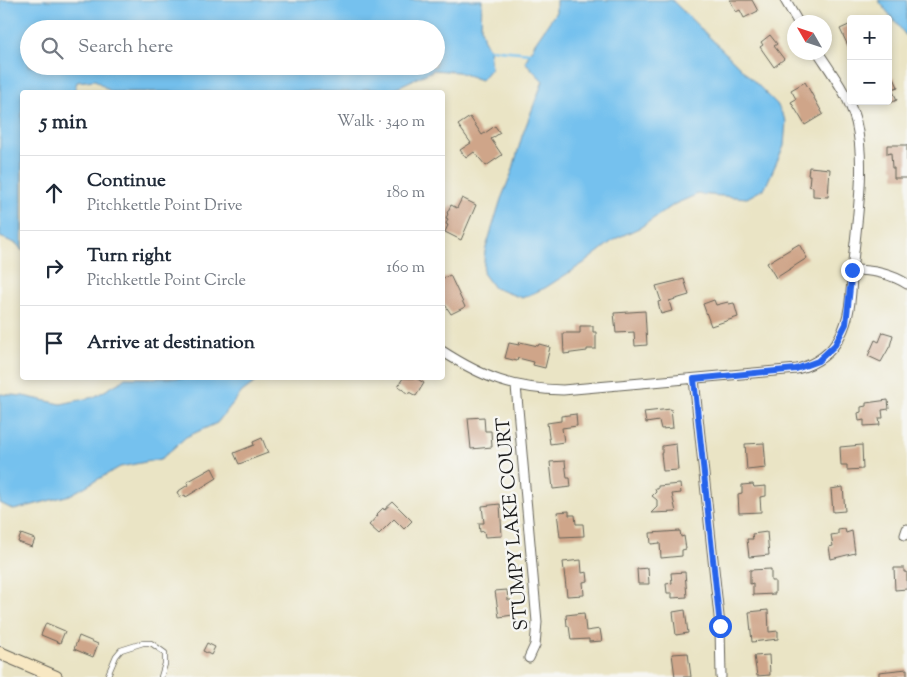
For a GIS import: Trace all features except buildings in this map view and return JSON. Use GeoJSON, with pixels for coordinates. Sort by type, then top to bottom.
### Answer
{"type":"FeatureCollection","features":[{"type":"Feature","properties":{"kind":"main road"},"geometry":{"type":"LineString","coordinates":[[0,654],[56,677]]}},
{"type":"Feature","properties":{"kind":"street"},"geometry":{"type":"LineString","coordinates":[[785,0],[794,15]]}},
{"type":"Feature","properties":{"kind":"street"},"geometry":{"type":"LineString","coordinates":[[445,354],[478,372],[516,386],[540,390],[572,390],[796,369],[818,361],[835,345],[846,324],[858,204],[860,154],[859,140],[850,105],[842,88],[823,60]]}},
{"type":"Feature","properties":{"kind":"street"},"geometry":{"type":"LineString","coordinates":[[852,270],[878,272],[907,284]]}},
{"type":"Feature","properties":{"kind":"street"},"geometry":{"type":"LineString","coordinates":[[694,379],[720,626],[721,677]]}},
{"type":"Feature","properties":{"kind":"street","name":"STUMPY LAKE COURT"},"geometry":{"type":"LineString","coordinates":[[516,386],[537,622],[535,645],[530,658]]}},
{"type":"Feature","properties":{"kind":"lane"},"geometry":{"type":"LineString","coordinates":[[107,677],[116,656],[121,650],[143,643],[151,644],[164,653],[165,664],[161,677]]}},
{"type":"Feature","properties":{"kind":"water"},"geometry":{"type":"Polygon","coordinates":[[[0,0],[482,0],[481,28],[489,49],[491,68],[481,80],[458,72],[445,71],[445,20],[20,20],[20,75],[423,75],[391,90],[108,90],[95,80],[77,82],[75,90],[20,90],[20,248],[17,244],[0,237],[0,0]]]}},
{"type":"Feature","properties":{"kind":"water"},"geometry":{"type":"Polygon","coordinates":[[[556,0],[672,0],[777,104],[786,121],[784,146],[765,188],[747,198],[698,194],[675,204],[641,227],[615,239],[584,263],[545,288],[522,298],[494,288],[483,273],[485,251],[501,199],[512,172],[522,136],[543,81],[525,62],[535,43],[556,12],[556,0]]]}},
{"type":"Feature","properties":{"kind":"water"},"geometry":{"type":"Polygon","coordinates":[[[878,0],[907,0],[907,37],[892,18],[892,15],[890,15],[878,0]]]}},
{"type":"Feature","properties":{"kind":"water"},"geometry":{"type":"Polygon","coordinates":[[[122,380],[258,380],[242,392],[217,423],[186,437],[161,459],[120,467],[70,495],[14,510],[0,503],[0,394],[23,396],[61,404],[94,397],[122,380]]]}},
{"type":"Feature","properties":{"kind":"waterway"},"geometry":{"type":"LineString","coordinates":[[489,49],[530,53]]}},
{"type":"Feature","properties":{"kind":"route"},"geometry":{"type":"LineString","coordinates":[[720,626],[694,379],[796,369],[818,361],[835,345],[846,324],[852,270]]}}]}
